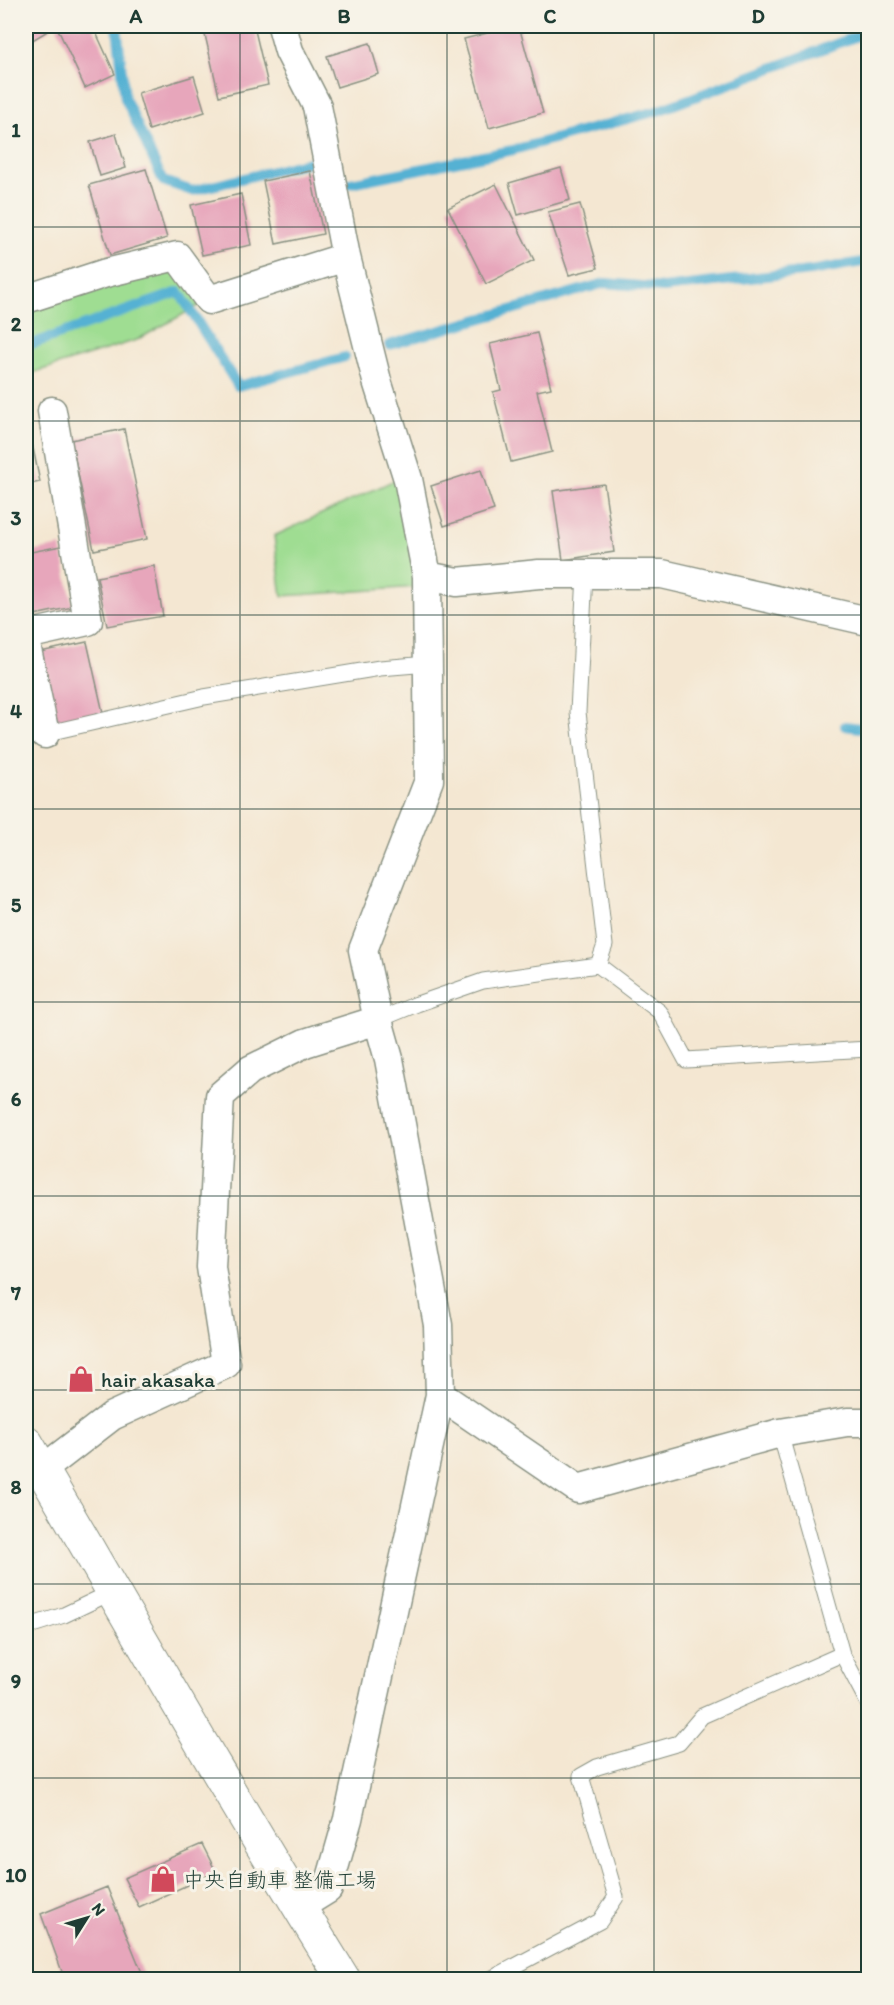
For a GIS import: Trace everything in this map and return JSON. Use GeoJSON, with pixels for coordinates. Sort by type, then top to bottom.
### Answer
{"type":"FeatureCollection","features":[{"type":"Feature","properties":{"kind":"street"},"geometry":{"type":"LineString","coordinates":[[282,26],[289,51],[317,106],[346,256],[377,381],[408,479],[427,576],[429,780],[363,950],[389,1059],[438,1324],[440,1395],[348,1819],[328,1889],[299,1907]]}},
{"type":"Feature","properties":{"kind":"street"},"geometry":{"type":"LineString","coordinates":[[26,299],[106,273],[177,256],[209,300],[346,256]]}},
{"type":"Feature","properties":{"kind":"street"},"geometry":{"type":"LineString","coordinates":[[26,635],[88,621],[52,411]]}},
{"type":"Feature","properties":{"kind":"street"},"geometry":{"type":"LineString","coordinates":[[427,576],[457,582],[539,574],[662,574],[868,621]]}},
{"type":"Feature","properties":{"kind":"street"},"geometry":{"type":"LineString","coordinates":[[26,645],[35,736]]}},
{"type":"Feature","properties":{"kind":"street"},"geometry":{"type":"LineString","coordinates":[[42,1470],[112,1416],[226,1364],[211,1267],[220,1096],[250,1070],[305,1043],[378,1020]]}},
{"type":"Feature","properties":{"kind":"street"},"geometry":{"type":"LineString","coordinates":[[440,1395],[578,1489],[780,1433],[847,1422],[868,1422]]}},
{"type":"Feature","properties":{"kind":"street"},"geometry":{"type":"LineString","coordinates":[[26,1442],[112,1592],[299,1907],[345,1980]]}},
{"type":"Feature","properties":{"kind":"lane"},"geometry":{"type":"LineString","coordinates":[[585,574],[578,712],[605,945],[598,965]]}},
{"type":"Feature","properties":{"kind":"lane"},"geometry":{"type":"LineString","coordinates":[[35,736],[204,697],[380,668],[428,663]]}},
{"type":"Feature","properties":{"kind":"lane"},"geometry":{"type":"LineString","coordinates":[[378,1020],[483,981],[598,965],[660,1012],[686,1060],[868,1049]]}},
{"type":"Feature","properties":{"kind":"lane"},"geometry":{"type":"LineString","coordinates":[[780,1433],[842,1654],[868,1703]]}},
{"type":"Feature","properties":{"kind":"lane"},"geometry":{"type":"LineString","coordinates":[[26,1627],[64,1615],[112,1592]]}},
{"type":"Feature","properties":{"kind":"lane"},"geometry":{"type":"LineString","coordinates":[[489,1980],[494,1975],[541,1954],[600,1921],[616,1897],[581,1776],[597,1767],[679,1743],[702,1716],[842,1654]]}},
{"type":"Feature","properties":{"kind":"green space"},"geometry":{"type":"Polygon","coordinates":[[[177,256],[209,300],[137,340],[26,375],[26,299],[177,256]]]}},
{"type":"Feature","properties":{"kind":"green space"},"geometry":{"type":"Polygon","coordinates":[[[401,477],[418,587],[282,596],[274,536],[401,477]]]}},
{"type":"Feature","properties":{"kind":"building"},"geometry":{"type":"Polygon","coordinates":[[[26,26],[49,26],[51,29],[26,44],[26,26]]]}},
{"type":"Feature","properties":{"kind":"building"},"geometry":{"type":"Polygon","coordinates":[[[93,26],[115,74],[85,88],[57,27],[93,26]]]}},
{"type":"Feature","properties":{"kind":"building"},"geometry":{"type":"Polygon","coordinates":[[[203,26],[254,26],[268,85],[219,96],[203,26]]]}},
{"type":"Feature","properties":{"kind":"building"},"geometry":{"type":"Polygon","coordinates":[[[519,26],[543,113],[489,128],[464,39],[519,26]]]}},
{"type":"Feature","properties":{"kind":"building"},"geometry":{"type":"Polygon","coordinates":[[[370,43],[379,74],[337,87],[327,56],[370,43]]]}},
{"type":"Feature","properties":{"kind":"building"},"geometry":{"type":"Polygon","coordinates":[[[194,76],[205,112],[149,130],[138,93],[194,76]]]}},
{"type":"Feature","properties":{"kind":"building"},"geometry":{"type":"Polygon","coordinates":[[[116,134],[126,168],[100,176],[90,142],[116,134]]]}},
{"type":"Feature","properties":{"kind":"building"},"geometry":{"type":"Polygon","coordinates":[[[561,168],[570,200],[518,215],[509,183],[561,168]]]}},
{"type":"Feature","properties":{"kind":"building"},"geometry":{"type":"Polygon","coordinates":[[[146,169],[167,238],[110,255],[89,185],[146,169]]]}},
{"type":"Feature","properties":{"kind":"building"},"geometry":{"type":"Polygon","coordinates":[[[310,171],[323,234],[276,244],[263,181],[310,171]]]}},
{"type":"Feature","properties":{"kind":"building"},"geometry":{"type":"Polygon","coordinates":[[[496,184],[534,260],[486,284],[448,208],[496,184]]]}},
{"type":"Feature","properties":{"kind":"building"},"geometry":{"type":"Polygon","coordinates":[[[241,194],[251,245],[202,255],[191,205],[241,194]]]}},
{"type":"Feature","properties":{"kind":"building"},"geometry":{"type":"Polygon","coordinates":[[[580,204],[598,268],[569,275],[548,212],[580,204]]]}},
{"type":"Feature","properties":{"kind":"building"},"geometry":{"type":"Polygon","coordinates":[[[537,333],[551,388],[537,391],[552,452],[511,462],[493,392],[501,390],[490,344],[537,333]]]}},
{"type":"Feature","properties":{"kind":"building"},"geometry":{"type":"Polygon","coordinates":[[[26,414],[40,482],[26,485],[26,414]]]}},
{"type":"Feature","properties":{"kind":"building"},"geometry":{"type":"Polygon","coordinates":[[[124,429],[147,539],[94,550],[71,440],[124,429]]]}},
{"type":"Feature","properties":{"kind":"building"},"geometry":{"type":"Polygon","coordinates":[[[481,470],[494,510],[444,526],[431,486],[481,470]]]}},
{"type":"Feature","properties":{"kind":"building"},"geometry":{"type":"Polygon","coordinates":[[[604,484],[614,552],[563,560],[553,491],[604,484]]]}},
{"type":"Feature","properties":{"kind":"building"},"geometry":{"type":"Polygon","coordinates":[[[61,546],[73,607],[34,615],[26,574],[26,553],[61,546]]]}},
{"type":"Feature","properties":{"kind":"building"},"geometry":{"type":"Polygon","coordinates":[[[154,566],[163,616],[107,626],[97,577],[154,566]]]}},
{"type":"Feature","properties":{"kind":"building"},"geometry":{"type":"Polygon","coordinates":[[[87,642],[104,717],[57,727],[40,652],[87,642]]]}},
{"type":"Feature","properties":{"kind":"building"},"geometry":{"type":"Polygon","coordinates":[[[202,1844],[216,1872],[139,1907],[124,1878],[202,1844]]]}},
{"type":"Feature","properties":{"kind":"building"},"geometry":{"type":"Polygon","coordinates":[[[107,1887],[145,1980],[65,1980],[41,1914],[107,1887]]]}},
{"type":"Feature","properties":{"kind":"waterway"},"geometry":{"type":"LineString","coordinates":[[117,26],[125,98],[163,181],[192,191],[309,162]]}},
{"type":"Feature","properties":{"kind":"waterway"},"geometry":{"type":"LineString","coordinates":[[346,184],[513,150],[657,111],[868,32]]}},
{"type":"Feature","properties":{"kind":"waterway"},"geometry":{"type":"LineString","coordinates":[[389,345],[605,283],[663,288],[810,271],[868,261]]}},
{"type":"Feature","properties":{"kind":"waterway"},"geometry":{"type":"LineString","coordinates":[[26,346],[179,292],[238,386],[345,357]]}},
{"type":"Feature","properties":{"kind":"waterway"},"geometry":{"type":"LineString","coordinates":[[845,726],[868,729]]}},
{"type":"Feature","properties":{"kind":"place","name":"hair akasaka"},"geometry":{"type":"Point","coordinates":[81,1379]}},
{"type":"Feature","properties":{"kind":"place","name":"中央自動車 整備工場"},"geometry":{"type":"Point","coordinates":[163,1879]}}]}
